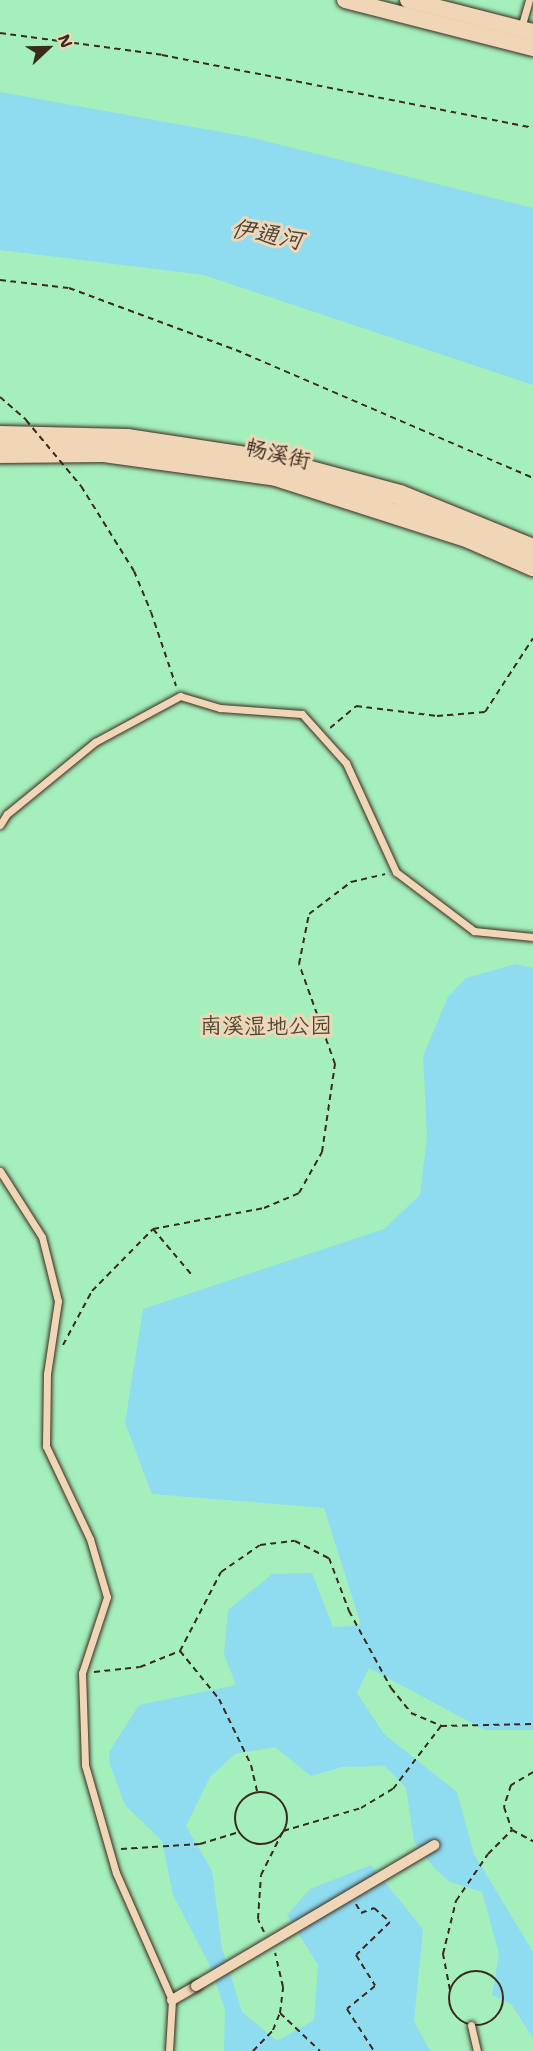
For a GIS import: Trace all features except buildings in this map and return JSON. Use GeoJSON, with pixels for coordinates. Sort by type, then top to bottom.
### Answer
{"type":"FeatureCollection","features":[{"type":"Feature","properties":{"kind":"main road","name":"畅溪街"},"geometry":{"type":"LineString","coordinates":[[0,436],[127,439],[273,461],[400,495],[533,549]]}},
{"type":"Feature","properties":{"kind":"main road","name":"畅溪街"},"geometry":{"type":"LineString","coordinates":[[0,453],[104,452],[276,476],[470,538],[533,566]]}},
{"type":"Feature","properties":{"kind":"street"},"geometry":{"type":"LineString","coordinates":[[345,0],[533,48]]}},
{"type":"Feature","properties":{"kind":"street"},"geometry":{"type":"LineString","coordinates":[[408,0],[527,30]]}},
{"type":"Feature","properties":{"kind":"street"},"geometry":{"type":"LineString","coordinates":[[172,2000],[434,1845]]}},
{"type":"Feature","properties":{"kind":"lane"},"geometry":{"type":"LineString","coordinates":[[527,30],[528,0]]}},
{"type":"Feature","properties":{"kind":"lane"},"geometry":{"type":"LineString","coordinates":[[0,825],[7,814],[95,742],[180,696],[220,708],[302,714],[346,763],[396,872],[474,931],[533,937]]}},
{"type":"Feature","properties":{"kind":"lane"},"geometry":{"type":"LineString","coordinates":[[0,1171],[42,1236],[58,1301],[47,1374],[46,1446],[90,1539],[107,1597],[82,1673],[85,1765],[110,1850],[172,2000],[169,2051]]}},
{"type":"Feature","properties":{"kind":"lane"},"geometry":{"type":"LineString","coordinates":[[471,2025],[477,2051]]}},
{"type":"Feature","properties":{"kind":"path"},"geometry":{"type":"LineString","coordinates":[[0,33],[162,54],[533,128]]}},
{"type":"Feature","properties":{"kind":"path"},"geometry":{"type":"LineString","coordinates":[[0,280],[69,288],[114,304],[236,350],[533,478]]}},
{"type":"Feature","properties":{"kind":"path"},"geometry":{"type":"LineString","coordinates":[[0,397],[26,420],[81,486],[134,571],[180,696]]}},
{"type":"Feature","properties":{"kind":"path"},"geometry":{"type":"LineString","coordinates":[[321,736],[356,706],[437,716],[485,712],[533,638]]}},
{"type":"Feature","properties":{"kind":"path"},"geometry":{"type":"LineString","coordinates":[[47,1374],[92,1291],[153,1229],[264,1208],[299,1193],[322,1152],[335,1064],[299,964],[309,914],[351,882],[396,872]]}},
{"type":"Feature","properties":{"kind":"path"},"geometry":{"type":"LineString","coordinates":[[153,1229],[191,1274]]}},
{"type":"Feature","properties":{"kind":"path"},"geometry":{"type":"LineString","coordinates":[[82,1673],[140,1667],[180,1651],[221,1572],[260,1545],[295,1541],[329,1558],[349,1611],[391,1688],[411,1713],[441,1726],[533,1724]]}},
{"type":"Feature","properties":{"kind":"path"},"geometry":{"type":"LineString","coordinates":[[180,1651],[219,1699],[251,1765],[257,1792]]}},
{"type":"Feature","properties":{"kind":"path"},"geometry":{"type":"LineString","coordinates":[[266,1936],[258,1919],[261,1875],[283,1831],[285,1807],[274,1795],[257,1792],[237,1807],[234,1815],[239,1832],[261,1844],[283,1831],[361,1808],[393,1789],[424,1754],[441,1726]]}},
{"type":"Feature","properties":{"kind":"path"},"geometry":{"type":"LineString","coordinates":[[533,1772],[520,1777],[505,1796],[504,1808],[512,1830],[533,1841]]}},
{"type":"Feature","properties":{"kind":"path"},"geometry":{"type":"LineString","coordinates":[[450,1990],[460,1975],[478,1970],[495,1977],[501,1985],[501,2011],[488,2023],[471,2025],[451,2009],[443,1954],[456,1901],[488,1854],[512,1830]]}},
{"type":"Feature","properties":{"kind":"path"},"geometry":{"type":"LineString","coordinates":[[110,1850],[200,1844],[239,1832]]}},
{"type":"Feature","properties":{"kind":"path"},"geometry":{"type":"LineString","coordinates":[[351,1895],[361,1913],[374,1908],[390,1922],[356,1955],[375,1986],[346,2009],[374,2051]]}},
{"type":"Feature","properties":{"kind":"path"},"geometry":{"type":"LineString","coordinates":[[253,2051],[273,2030],[279,2013],[283,1987],[271,1945]]}},
{"type":"Feature","properties":{"kind":"path"},"geometry":{"type":"LineString","coordinates":[[279,2013],[320,2051]]}},
{"type":"Feature","properties":{"kind":"green space","name":"南溪湿地公园"},"geometry":{"type":"Polygon","coordinates":[[[0,0],[533,0],[533,2051],[0,2051],[0,0]]]}},
{"type":"Feature","properties":{"kind":"water","name":"伊通河"},"geometry":{"type":"Polygon","coordinates":[[[0,92],[249,137],[533,208],[533,385],[204,275],[0,250],[0,92]]]}},
{"type":"Feature","properties":{"kind":"water"},"geometry":{"type":"Polygon","coordinates":[[[515,964],[533,968],[533,1730],[485,1730],[369,1668],[357,1693],[384,1734],[457,1792],[474,1854],[533,1952],[533,2038],[511,2004],[492,1995],[499,1954],[482,1892],[450,1882],[434,1868],[414,1841],[406,1788],[385,1766],[342,1767],[311,1776],[275,1747],[235,1754],[210,1777],[186,1826],[212,1871],[222,1948],[242,2012],[277,2041],[314,2020],[318,1965],[287,1915],[310,1889],[371,1865],[423,1929],[414,2021],[430,2051],[224,2051],[225,2009],[209,1964],[173,1895],[162,1841],[125,1805],[110,1765],[109,1752],[139,1705],[236,1685],[224,1654],[228,1610],[272,1574],[312,1573],[333,1627],[361,1625],[324,1508],[152,1494],[125,1423],[143,1309],[384,1229],[420,1195],[427,1136],[423,1056],[448,997],[466,978],[515,964]]]}}]}
